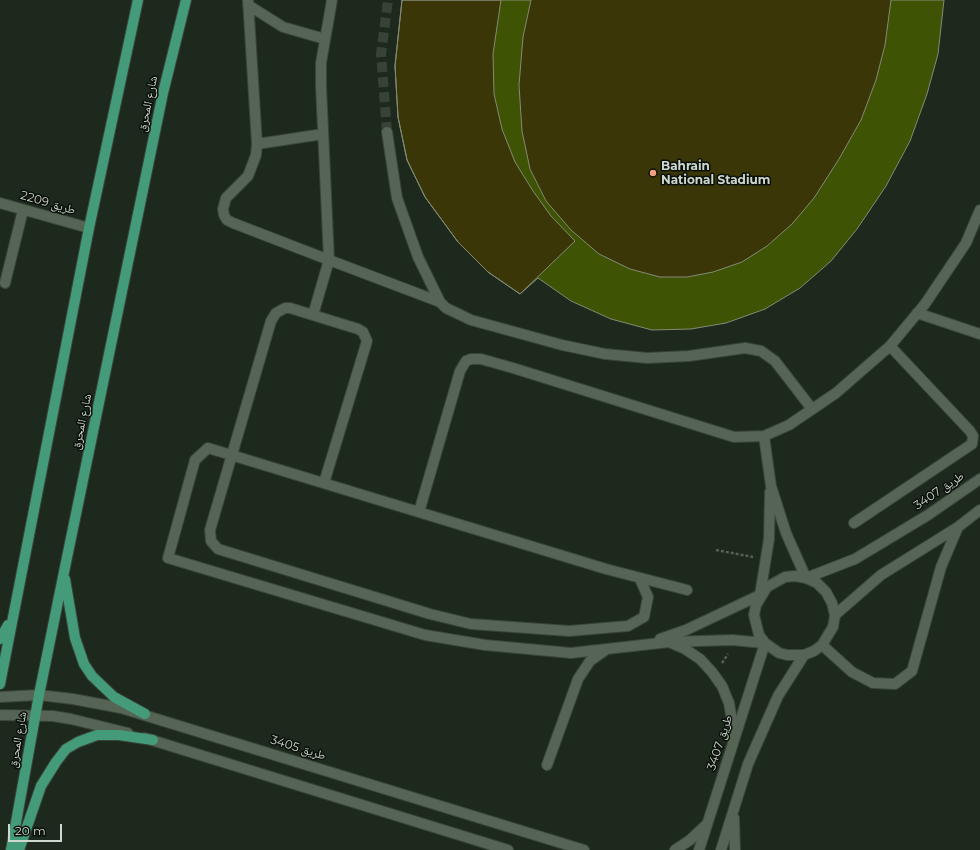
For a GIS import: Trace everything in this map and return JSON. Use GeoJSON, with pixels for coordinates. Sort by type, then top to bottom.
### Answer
{"type":"FeatureCollection","features":[{"type":"Feature","properties":{"kind":"main road"},"geometry":{"type":"LineString","coordinates":[[0,684],[89,228],[138,0]]}},
{"type":"Feature","properties":{"kind":"main road","name":"شارع المحرق"},"geometry":{"type":"LineString","coordinates":[[12,850],[39,695],[64,572],[163,93],[186,0]]}},
{"type":"Feature","properties":{"kind":"main road"},"geometry":{"type":"LineString","coordinates":[[64,572],[75,638],[84,664],[92,676],[108,692],[145,714]]}},
{"type":"Feature","properties":{"kind":"main road"},"geometry":{"type":"LineString","coordinates":[[0,639],[12,618]]}},
{"type":"Feature","properties":{"kind":"main road"},"geometry":{"type":"LineString","coordinates":[[19,850],[41,786],[56,762],[66,750],[78,742],[97,735],[119,735],[153,740]]}},
{"type":"Feature","properties":{"kind":"street"},"geometry":{"type":"LineString","coordinates":[[316,316],[329,260],[321,86],[325,39],[332,0]]}},
{"type":"Feature","properties":{"kind":"street"},"geometry":{"type":"LineString","coordinates":[[248,3],[283,26],[325,39]]}},
{"type":"Feature","properties":{"kind":"street"},"geometry":{"type":"LineString","coordinates":[[248,3],[257,144],[256,155],[248,176],[226,198],[224,203],[224,215],[226,220],[440,302]]}},
{"type":"Feature","properties":{"kind":"street"},"geometry":{"type":"LineString","coordinates":[[387,132],[397,198],[418,257],[440,302],[446,308],[470,320],[562,345],[619,356],[668,358],[753,348],[761,351],[774,361],[812,410]]}},
{"type":"Feature","properties":{"kind":"street"},"geometry":{"type":"LineString","coordinates":[[257,144],[323,134]]}},
{"type":"Feature","properties":{"kind":"street","name":"طريق 2209"},"geometry":{"type":"LineString","coordinates":[[0,203],[89,228]]}},
{"type":"Feature","properties":{"kind":"street"},"geometry":{"type":"LineString","coordinates":[[5,283],[23,210]]}},
{"type":"Feature","properties":{"kind":"street"},"geometry":{"type":"LineString","coordinates":[[419,512],[462,366],[470,359],[476,358],[513,368],[734,437],[764,436],[790,425],[836,393],[890,346],[917,313],[966,243],[980,210]]}},
{"type":"Feature","properties":{"kind":"street"},"geometry":{"type":"LineString","coordinates":[[324,483],[367,341],[363,332],[358,329],[285,308],[280,310],[273,317],[209,536],[211,541],[218,549],[430,614],[472,624],[569,631],[628,626],[644,617],[648,597],[640,579]]}},
{"type":"Feature","properties":{"kind":"street"},"geometry":{"type":"LineString","coordinates":[[917,313],[980,334]]}},
{"type":"Feature","properties":{"kind":"street"},"geometry":{"type":"LineString","coordinates":[[854,524],[972,444],[973,436],[970,431],[890,346]]}},
{"type":"Feature","properties":{"kind":"street"},"geometry":{"type":"LineString","coordinates":[[764,436],[771,486],[786,533],[806,578]]}},
{"type":"Feature","properties":{"kind":"street"},"geometry":{"type":"LineString","coordinates":[[687,590],[640,579],[208,448],[195,460],[168,558],[425,635],[485,645],[571,653],[669,642],[732,640],[766,643]]}},
{"type":"Feature","properties":{"kind":"street","name":"طريق 3407"},"geometry":{"type":"LineString","coordinates":[[806,578],[855,559],[928,515],[980,479]]}},
{"type":"Feature","properties":{"kind":"street"},"geometry":{"type":"LineString","coordinates":[[645,644],[686,630],[760,595],[771,584],[785,577],[806,578],[817,583],[826,592],[832,602],[834,615],[833,627],[822,645],[814,651],[796,656],[779,653],[766,643],[760,635],[754,615],[760,595],[769,539],[771,486]]}},
{"type":"Feature","properties":{"kind":"street"},"geometry":{"type":"LineString","coordinates":[[834,615],[881,575],[958,527],[980,510]]}},
{"type":"Feature","properties":{"kind":"street"},"geometry":{"type":"LineString","coordinates":[[822,645],[852,672],[873,683],[895,684],[912,671],[942,567],[958,527]]}},
{"type":"Feature","properties":{"kind":"street"},"geometry":{"type":"LineString","coordinates":[[669,642],[685,649],[700,659],[722,686],[729,703],[733,720],[734,737]]}},
{"type":"Feature","properties":{"kind":"street","name":"طريق 3407"},"geometry":{"type":"LineString","coordinates":[[699,850],[734,737],[766,643]]}},
{"type":"Feature","properties":{"kind":"street"},"geometry":{"type":"LineString","coordinates":[[548,765],[578,679],[590,661],[608,649]]}},
{"type":"Feature","properties":{"kind":"street"},"geometry":{"type":"LineString","coordinates":[[721,850],[748,764],[778,696],[804,655]]}},
{"type":"Feature","properties":{"kind":"street","name":"طريق 3405"},"geometry":{"type":"LineString","coordinates":[[0,697],[39,695],[98,703],[145,714],[584,850]]}},
{"type":"Feature","properties":{"kind":"street"},"geometry":{"type":"LineString","coordinates":[[0,715],[36,714],[71,718],[153,740],[508,850]]}},
{"type":"Feature","properties":{"kind":"street"},"geometry":{"type":"LineString","coordinates":[[734,810],[735,850]]}},
{"type":"Feature","properties":{"kind":"street"},"geometry":{"type":"LineString","coordinates":[[675,850],[690,840],[708,823]]}},
{"type":"Feature","properties":{"kind":"shaded area","name":"Bahrain National Stadium"},"geometry":{"type":"Polygon","coordinates":[[[402,0],[944,0],[938,54],[927,94],[910,141],[886,186],[857,229],[831,261],[800,288],[765,309],[726,323],[691,329],[652,330],[611,319],[571,301],[538,278],[520,294],[488,272],[458,242],[425,197],[407,160],[398,117],[395,66],[402,0]]]}},
{"type":"Feature","properties":{"kind":"building"},"geometry":{"type":"Polygon","coordinates":[[[402,0],[531,0],[523,37],[519,85],[522,131],[530,169],[546,201],[571,230],[599,254],[630,269],[660,277],[687,277],[713,272],[742,262],[767,246],[792,224],[814,198],[839,159],[861,120],[876,80],[885,45],[891,0],[944,0],[938,54],[927,94],[910,141],[886,186],[857,229],[831,261],[800,288],[765,309],[726,323],[691,329],[652,330],[611,319],[571,301],[538,278],[520,294],[488,272],[458,242],[425,197],[407,160],[398,117],[395,66],[402,0]]]}},
{"type":"Feature","properties":{"kind":"building"},"geometry":{"type":"Polygon","coordinates":[[[402,0],[501,0],[493,54],[494,94],[502,129],[515,162],[533,191],[551,216],[575,241],[520,294],[488,272],[458,242],[425,197],[407,160],[398,117],[395,66],[402,0]]]}},
{"type":"Feature","properties":{"kind":"tunnel"},"geometry":{"type":"LineString","coordinates":[[387,132],[381,54],[388,0]]}},
{"type":"Feature","properties":{"kind":"place","name":"Bahrain National Stadium"},"geometry":{"type":"Point","coordinates":[653,173]}}]}
